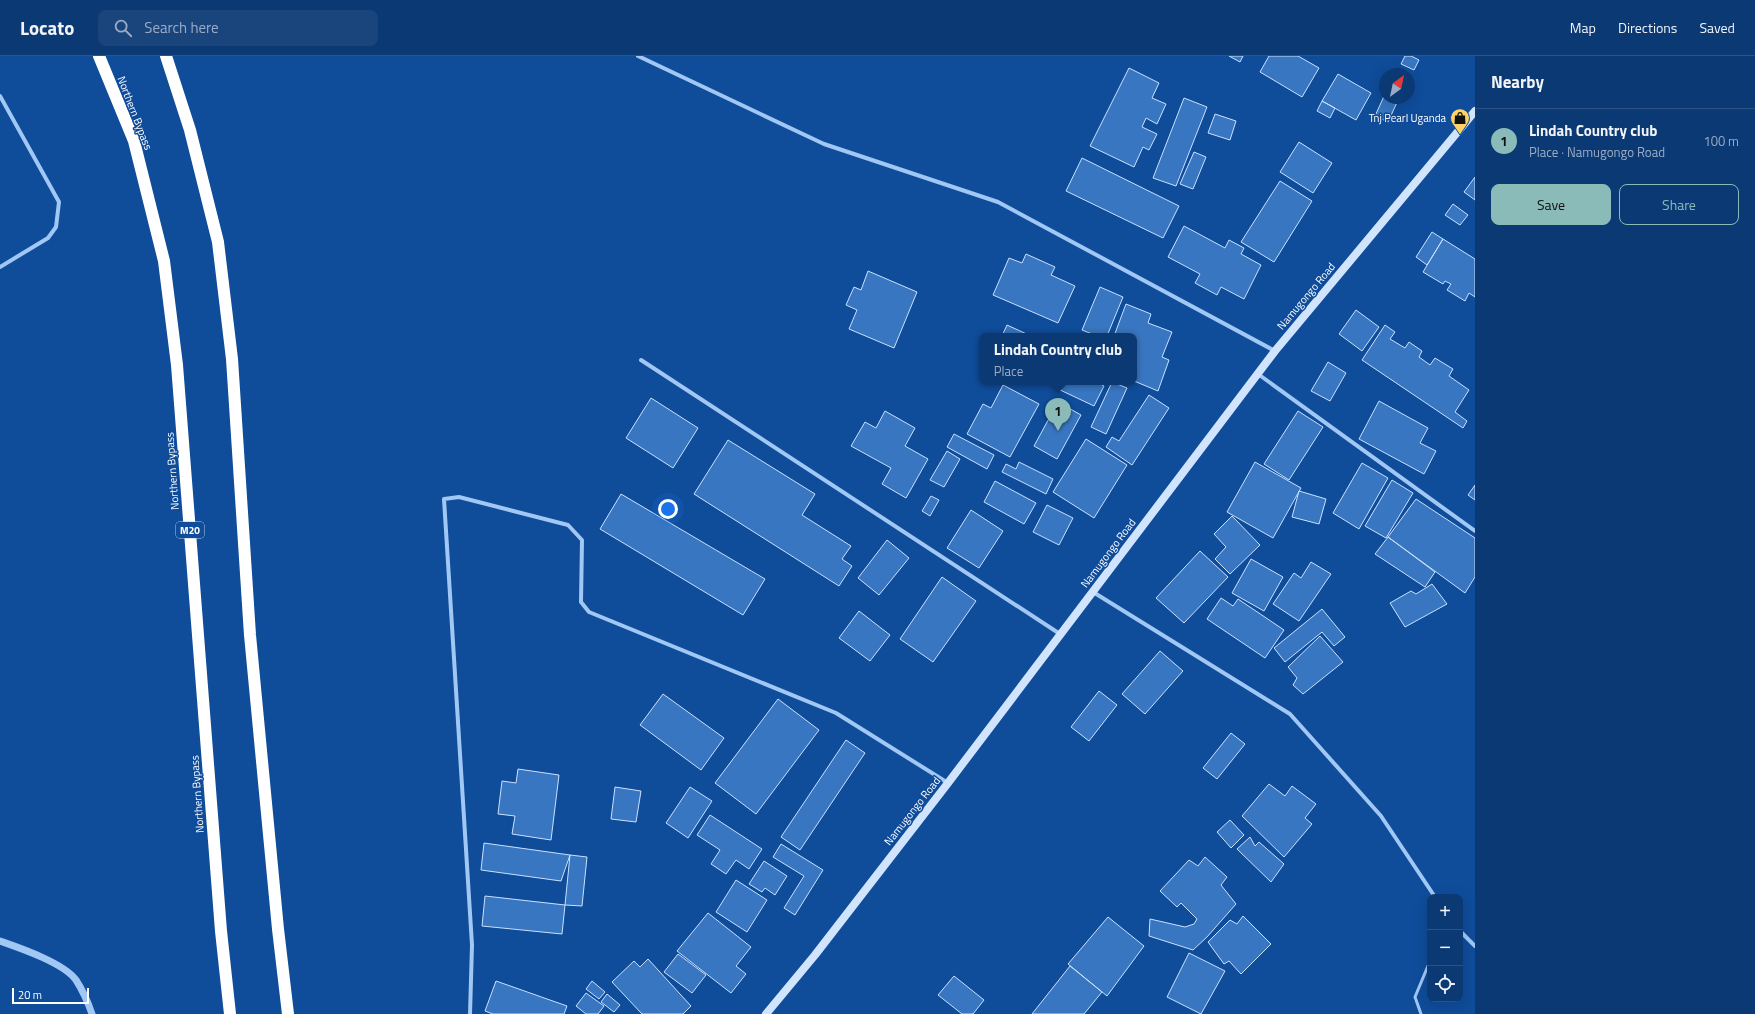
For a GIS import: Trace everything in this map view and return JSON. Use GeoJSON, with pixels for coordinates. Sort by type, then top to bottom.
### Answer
{"type":"FeatureCollection","features":[{"type":"Feature","properties":{"kind":"highway","name":"Northern Bypass"},"geometry":{"type":"LineString","coordinates":[[100,56],[134,141],[164,260],[177,365],[221,931],[230,1014]]}},
{"type":"Feature","properties":{"kind":"highway"},"geometry":{"type":"LineString","coordinates":[[166,56],[190,130],[219,249],[232,359],[250,635],[278,929],[288,1014]]}},
{"type":"Feature","properties":{"kind":"main road","name":"Namugongo Road"},"geometry":{"type":"LineString","coordinates":[[766,1014],[815,955],[948,783],[1275,351],[1475,111]]}},
{"type":"Feature","properties":{"kind":"street"},"geometry":{"type":"LineString","coordinates":[[638,56],[824,144],[998,202],[1275,351]]}},
{"type":"Feature","properties":{"kind":"street"},"geometry":{"type":"LineString","coordinates":[[0,96],[59,202],[56,227],[48,238],[0,267]]}},
{"type":"Feature","properties":{"kind":"street"},"geometry":{"type":"LineString","coordinates":[[641,360],[1061,634]]}},
{"type":"Feature","properties":{"kind":"street"},"geometry":{"type":"LineString","coordinates":[[1258,374],[1475,531]]}},
{"type":"Feature","properties":{"kind":"street"},"geometry":{"type":"LineString","coordinates":[[470,1014],[472,945],[444,499],[459,497],[568,526],[582,540],[581,602],[590,612],[836,713],[948,783]]}},
{"type":"Feature","properties":{"kind":"street"},"geometry":{"type":"LineString","coordinates":[[1093,592],[1290,714],[1381,816],[1433,894]]}},
{"type":"Feature","properties":{"kind":"street"},"geometry":{"type":"LineString","coordinates":[[1463,934],[1475,946]]}},
{"type":"Feature","properties":{"kind":"street"},"geometry":{"type":"LineString","coordinates":[[0,941],[52,962],[75,979],[87,1000],[92,1014]]}},
{"type":"Feature","properties":{"kind":"lane"},"geometry":{"type":"LineString","coordinates":[[1421,1014],[1415,997],[1428,966]]}},
{"type":"Feature","properties":{"kind":"building"},"geometry":{"type":"Polygon","coordinates":[[[1229,56],[1243,56],[1240,62],[1229,56]]]}},
{"type":"Feature","properties":{"kind":"building"},"geometry":{"type":"Polygon","coordinates":[[[1269,56],[1298,56],[1319,68],[1302,97],[1260,72],[1269,56]]]}},
{"type":"Feature","properties":{"kind":"building"},"geometry":{"type":"Polygon","coordinates":[[[1405,56],[1411,56],[1419,60],[1415,68],[1410,68],[1401,64],[1405,56]]]}},
{"type":"Feature","properties":{"kind":"building"},"geometry":{"type":"Polygon","coordinates":[[[1129,68],[1159,83],[1152,98],[1166,104],[1157,124],[1146,118],[1142,127],[1157,134],[1149,150],[1143,147],[1134,167],[1090,146],[1129,68]]]}},
{"type":"Feature","properties":{"kind":"building"},"geometry":{"type":"Polygon","coordinates":[[[1338,74],[1371,93],[1356,120],[1322,101],[1338,74]]]}},
{"type":"Feature","properties":{"kind":"building"},"geometry":{"type":"Polygon","coordinates":[[[1184,98],[1207,107],[1176,186],[1153,178],[1184,98]]]}},
{"type":"Feature","properties":{"kind":"building"},"geometry":{"type":"Polygon","coordinates":[[[1322,101],[1335,108],[1330,118],[1317,111],[1322,101]]]}},
{"type":"Feature","properties":{"kind":"building"},"geometry":{"type":"Polygon","coordinates":[[[1380,104],[1396,104],[1388,122],[1375,116],[1380,104]]]}},
{"type":"Feature","properties":{"kind":"building"},"geometry":{"type":"Polygon","coordinates":[[[1215,114],[1236,121],[1230,140],[1208,133],[1215,114]]]}},
{"type":"Feature","properties":{"kind":"building"},"geometry":{"type":"Polygon","coordinates":[[[1299,142],[1332,163],[1313,193],[1280,172],[1299,142]]]}},
{"type":"Feature","properties":{"kind":"building"},"geometry":{"type":"Polygon","coordinates":[[[1194,152],[1206,157],[1193,189],[1180,184],[1194,152]]]}},
{"type":"Feature","properties":{"kind":"building"},"geometry":{"type":"Polygon","coordinates":[[[1082,158],[1179,206],[1163,238],[1066,191],[1082,158]]]}},
{"type":"Feature","properties":{"kind":"building"},"geometry":{"type":"Polygon","coordinates":[[[1475,177],[1475,200],[1464,192],[1475,177]]]}},
{"type":"Feature","properties":{"kind":"building"},"geometry":{"type":"Polygon","coordinates":[[[1280,181],[1312,201],[1274,262],[1241,242],[1280,181]]]}},
{"type":"Feature","properties":{"kind":"building"},"geometry":{"type":"Polygon","coordinates":[[[1453,204],[1468,215],[1460,225],[1445,215],[1453,204]]]}},
{"type":"Feature","properties":{"kind":"building"},"geometry":{"type":"Polygon","coordinates":[[[1184,226],[1225,248],[1229,240],[1244,248],[1241,254],[1261,265],[1244,299],[1221,287],[1217,295],[1195,283],[1200,274],[1168,257],[1184,226]]]}},
{"type":"Feature","properties":{"kind":"building"},"geometry":{"type":"Polygon","coordinates":[[[1432,232],[1443,239],[1427,265],[1416,257],[1432,232]]]}},
{"type":"Feature","properties":{"kind":"building"},"geometry":{"type":"Polygon","coordinates":[[[1443,239],[1475,259],[1475,297],[1469,293],[1465,301],[1447,290],[1451,284],[1445,281],[1443,284],[1423,272],[1443,239]]]}},
{"type":"Feature","properties":{"kind":"building"},"geometry":{"type":"Polygon","coordinates":[[[1026,254],[1055,267],[1051,275],[1075,286],[1058,323],[993,295],[1009,258],[1022,263],[1026,254]]]}},
{"type":"Feature","properties":{"kind":"building"},"geometry":{"type":"Polygon","coordinates":[[[868,271],[917,292],[894,348],[849,329],[857,310],[846,305],[854,287],[861,290],[868,271]]]}},
{"type":"Feature","properties":{"kind":"building"},"geometry":{"type":"Polygon","coordinates":[[[1100,287],[1123,297],[1108,333],[1090,333],[1082,330],[1100,287]]]}},
{"type":"Feature","properties":{"kind":"building"},"geometry":{"type":"Polygon","coordinates":[[[1126,304],[1151,314],[1148,323],[1172,332],[1162,357],[1169,360],[1158,391],[1137,382],[1137,333],[1115,333],[1126,304]]]}},
{"type":"Feature","properties":{"kind":"building"},"geometry":{"type":"Polygon","coordinates":[[[1356,310],[1379,327],[1362,351],[1339,334],[1356,310]]]}},
{"type":"Feature","properties":{"kind":"building"},"geometry":{"type":"Polygon","coordinates":[[[1007,325],[1024,333],[1003,333],[1007,325]]]}},
{"type":"Feature","properties":{"kind":"building"},"geometry":{"type":"Polygon","coordinates":[[[1385,325],[1395,332],[1390,339],[1405,348],[1409,342],[1422,351],[1419,357],[1430,365],[1435,358],[1453,369],[1449,376],[1469,390],[1455,412],[1467,421],[1463,428],[1362,360],[1385,325]]]}},
{"type":"Feature","properties":{"kind":"building"},"geometry":{"type":"Polygon","coordinates":[[[1328,362],[1346,373],[1330,401],[1311,391],[1328,362]]]}},
{"type":"Feature","properties":{"kind":"building"},"geometry":{"type":"Polygon","coordinates":[[[1003,385],[1039,404],[1010,457],[967,434],[983,404],[991,408],[1003,385]]]}},
{"type":"Feature","properties":{"kind":"building"},"geometry":{"type":"Polygon","coordinates":[[[1058,385],[1104,386],[1094,406],[1056,388],[1058,385]]]}},
{"type":"Feature","properties":{"kind":"building"},"geometry":{"type":"Polygon","coordinates":[[[1111,385],[1120,385],[1127,388],[1106,434],[1091,427],[1111,385]]]}},
{"type":"Feature","properties":{"kind":"building"},"geometry":{"type":"Polygon","coordinates":[[[1149,395],[1169,408],[1132,465],[1106,447],[1112,437],[1119,441],[1149,395]]]}},
{"type":"Feature","properties":{"kind":"building"},"geometry":{"type":"Polygon","coordinates":[[[651,398],[698,428],[673,468],[626,438],[651,398]]]}},
{"type":"Feature","properties":{"kind":"building"},"geometry":{"type":"Polygon","coordinates":[[[1379,401],[1428,428],[1420,443],[1436,451],[1424,474],[1359,439],[1379,401]]]}},
{"type":"Feature","properties":{"kind":"building"},"geometry":{"type":"Polygon","coordinates":[[[1058,402],[1081,415],[1057,459],[1034,446],[1058,402]]]}},
{"type":"Feature","properties":{"kind":"building"},"geometry":{"type":"Polygon","coordinates":[[[885,411],[915,428],[905,446],[928,459],[906,498],[882,484],[891,468],[851,446],[865,422],[876,428],[885,411]]]}},
{"type":"Feature","properties":{"kind":"building"},"geometry":{"type":"Polygon","coordinates":[[[1298,411],[1323,427],[1289,480],[1264,464],[1298,411]]]}},
{"type":"Feature","properties":{"kind":"building"},"geometry":{"type":"Polygon","coordinates":[[[954,434],[994,455],[987,469],[947,447],[954,434]]]}},
{"type":"Feature","properties":{"kind":"building"},"geometry":{"type":"Polygon","coordinates":[[[1086,439],[1127,465],[1094,518],[1053,492],[1086,439]]]}},
{"type":"Feature","properties":{"kind":"building"},"geometry":{"type":"Polygon","coordinates":[[[728,440],[815,494],[802,515],[851,546],[842,559],[852,566],[839,586],[694,494],[728,440]]]}},
{"type":"Feature","properties":{"kind":"building"},"geometry":{"type":"Polygon","coordinates":[[[947,451],[960,459],[944,487],[930,480],[947,451]]]}},
{"type":"Feature","properties":{"kind":"building"},"geometry":{"type":"Polygon","coordinates":[[[1019,462],[1053,479],[1046,494],[1002,472],[1006,464],[1016,469],[1019,462]]]}},
{"type":"Feature","properties":{"kind":"building"},"geometry":{"type":"Polygon","coordinates":[[[1255,462],[1301,488],[1273,538],[1227,512],[1255,462]]]}},
{"type":"Feature","properties":{"kind":"building"},"geometry":{"type":"Polygon","coordinates":[[[1362,463],[1388,478],[1359,529],[1333,513],[1362,463]]]}},
{"type":"Feature","properties":{"kind":"building"},"geometry":{"type":"Polygon","coordinates":[[[1392,480],[1413,493],[1386,538],[1365,526],[1392,480]]]}},
{"type":"Feature","properties":{"kind":"building"},"geometry":{"type":"Polygon","coordinates":[[[995,481],[1036,503],[1024,524],[984,502],[995,481]]]}},
{"type":"Feature","properties":{"kind":"building"},"geometry":{"type":"Polygon","coordinates":[[[1475,485],[1475,500],[1468,495],[1475,485]]]}},
{"type":"Feature","properties":{"kind":"building"},"geometry":{"type":"Polygon","coordinates":[[[1299,491],[1326,499],[1319,524],[1292,517],[1299,491]]]}},
{"type":"Feature","properties":{"kind":"building"},"geometry":{"type":"Polygon","coordinates":[[[621,494],[765,579],[743,615],[600,529],[621,494]]]}},
{"type":"Feature","properties":{"kind":"building"},"geometry":{"type":"Polygon","coordinates":[[[931,496],[939,500],[930,516],[922,511],[931,496]]]}},
{"type":"Feature","properties":{"kind":"building"},"geometry":{"type":"Polygon","coordinates":[[[1416,499],[1475,538],[1475,577],[1465,593],[1388,537],[1416,499]]]}},
{"type":"Feature","properties":{"kind":"building"},"geometry":{"type":"Polygon","coordinates":[[[1047,505],[1073,518],[1059,545],[1033,532],[1047,505]]]}},
{"type":"Feature","properties":{"kind":"building"},"geometry":{"type":"Polygon","coordinates":[[[971,510],[1003,531],[979,568],[947,548],[971,510]]]}},
{"type":"Feature","properties":{"kind":"building"},"geometry":{"type":"Polygon","coordinates":[[[1232,516],[1260,545],[1230,574],[1215,559],[1226,547],[1214,534],[1232,516]]]}},
{"type":"Feature","properties":{"kind":"building"},"geometry":{"type":"Polygon","coordinates":[[[1388,537],[1435,572],[1425,587],[1375,554],[1388,537]]]}},
{"type":"Feature","properties":{"kind":"building"},"geometry":{"type":"Polygon","coordinates":[[[887,540],[909,558],[879,595],[858,578],[887,540]]]}},
{"type":"Feature","properties":{"kind":"building"},"geometry":{"type":"Polygon","coordinates":[[[1200,551],[1228,577],[1184,623],[1156,598],[1200,551]]]}},
{"type":"Feature","properties":{"kind":"building"},"geometry":{"type":"Polygon","coordinates":[[[1251,559],[1283,577],[1264,611],[1232,593],[1251,559]]]}},
{"type":"Feature","properties":{"kind":"building"},"geometry":{"type":"Polygon","coordinates":[[[1311,562],[1331,574],[1299,621],[1273,604],[1294,573],[1301,578],[1311,562]]]}},
{"type":"Feature","properties":{"kind":"building"},"geometry":{"type":"Polygon","coordinates":[[[942,577],[976,601],[933,662],[900,639],[942,577]]]}},
{"type":"Feature","properties":{"kind":"building"},"geometry":{"type":"Polygon","coordinates":[[[1432,584],[1447,604],[1405,627],[1390,603],[1411,591],[1416,594],[1432,584]]]}},
{"type":"Feature","properties":{"kind":"building"},"geometry":{"type":"Polygon","coordinates":[[[1221,598],[1233,606],[1238,599],[1284,630],[1265,658],[1207,619],[1221,598]]]}},
{"type":"Feature","properties":{"kind":"building"},"geometry":{"type":"Polygon","coordinates":[[[1322,609],[1345,637],[1334,646],[1322,632],[1285,662],[1274,648],[1322,609]]]}},
{"type":"Feature","properties":{"kind":"building"},"geometry":{"type":"Polygon","coordinates":[[[859,611],[890,635],[870,661],[839,638],[859,611]]]}},
{"type":"Feature","properties":{"kind":"building"},"geometry":{"type":"Polygon","coordinates":[[[1320,636],[1343,662],[1303,694],[1293,685],[1297,678],[1288,667],[1320,636]]]}},
{"type":"Feature","properties":{"kind":"building"},"geometry":{"type":"Polygon","coordinates":[[[1160,651],[1183,671],[1145,714],[1122,694],[1160,651]]]}},
{"type":"Feature","properties":{"kind":"building"},"geometry":{"type":"Polygon","coordinates":[[[1099,691],[1117,705],[1089,741],[1071,727],[1099,691]]]}},
{"type":"Feature","properties":{"kind":"building"},"geometry":{"type":"Polygon","coordinates":[[[663,694],[724,738],[701,770],[640,725],[663,694]]]}},
{"type":"Feature","properties":{"kind":"building"},"geometry":{"type":"Polygon","coordinates":[[[778,699],[819,730],[756,814],[715,783],[778,699]]]}},
{"type":"Feature","properties":{"kind":"building"},"geometry":{"type":"Polygon","coordinates":[[[1231,733],[1245,744],[1217,779],[1203,768],[1231,733]]]}},
{"type":"Feature","properties":{"kind":"building"},"geometry":{"type":"Polygon","coordinates":[[[846,740],[865,753],[800,850],[781,837],[846,740]]]}},
{"type":"Feature","properties":{"kind":"building"},"geometry":{"type":"Polygon","coordinates":[[[518,769],[559,775],[551,840],[512,834],[515,816],[498,814],[502,781],[516,783],[518,769]]]}},
{"type":"Feature","properties":{"kind":"building"},"geometry":{"type":"Polygon","coordinates":[[[1269,784],[1285,796],[1292,786],[1316,804],[1305,818],[1312,824],[1284,857],[1242,816],[1269,784]]]}},
{"type":"Feature","properties":{"kind":"building"},"geometry":{"type":"Polygon","coordinates":[[[615,787],[641,791],[636,822],[611,819],[615,787]]]}},
{"type":"Feature","properties":{"kind":"building"},"geometry":{"type":"Polygon","coordinates":[[[690,787],[712,801],[688,838],[666,823],[690,787]]]}},
{"type":"Feature","properties":{"kind":"building"},"geometry":{"type":"Polygon","coordinates":[[[710,815],[762,849],[749,869],[736,860],[726,874],[711,864],[720,850],[697,835],[710,815]]]}},
{"type":"Feature","properties":{"kind":"building"},"geometry":{"type":"Polygon","coordinates":[[[1230,820],[1244,835],[1231,848],[1217,832],[1230,820]]]}},
{"type":"Feature","properties":{"kind":"building"},"geometry":{"type":"Polygon","coordinates":[[[1250,837],[1255,846],[1259,842],[1284,864],[1271,882],[1237,849],[1250,837]]]}},
{"type":"Feature","properties":{"kind":"building"},"geometry":{"type":"Polygon","coordinates":[[[484,843],[570,855],[561,881],[481,870],[484,843]]]}},
{"type":"Feature","properties":{"kind":"building"},"geometry":{"type":"Polygon","coordinates":[[[781,844],[823,870],[795,915],[784,908],[804,876],[773,857],[781,844]]]}},
{"type":"Feature","properties":{"kind":"building"},"geometry":{"type":"Polygon","coordinates":[[[570,855],[587,857],[582,906],[565,905],[570,855]]]}},
{"type":"Feature","properties":{"kind":"building"},"geometry":{"type":"Polygon","coordinates":[[[1205,857],[1227,877],[1221,885],[1236,904],[1207,937],[1193,950],[1149,936],[1150,919],[1185,927],[1194,924],[1197,919],[1181,903],[1177,907],[1160,891],[1189,860],[1198,866],[1205,857]]]}},
{"type":"Feature","properties":{"kind":"building"},"geometry":{"type":"Polygon","coordinates":[[[764,861],[787,876],[775,895],[765,888],[762,892],[749,884],[764,861]]]}},
{"type":"Feature","properties":{"kind":"building"},"geometry":{"type":"Polygon","coordinates":[[[736,880],[767,900],[747,932],[716,912],[736,880]]]}},
{"type":"Feature","properties":{"kind":"building"},"geometry":{"type":"Polygon","coordinates":[[[485,896],[565,905],[562,934],[482,926],[485,896]]]}},
{"type":"Feature","properties":{"kind":"building"},"geometry":{"type":"Polygon","coordinates":[[[708,913],[751,947],[736,966],[746,974],[731,993],[677,951],[708,913]]]}},
{"type":"Feature","properties":{"kind":"building"},"geometry":{"type":"Polygon","coordinates":[[[1243,916],[1271,944],[1241,974],[1229,961],[1224,964],[1208,942],[1230,920],[1237,924],[1243,916]]]}},
{"type":"Feature","properties":{"kind":"building"},"geometry":{"type":"Polygon","coordinates":[[[1108,917],[1144,946],[1107,996],[1068,964],[1108,917]]]}},
{"type":"Feature","properties":{"kind":"building"},"geometry":{"type":"Polygon","coordinates":[[[1189,953],[1225,971],[1201,1014],[1167,997],[1189,953]]]}},
{"type":"Feature","properties":{"kind":"building"},"geometry":{"type":"Polygon","coordinates":[[[678,954],[706,975],[692,993],[664,972],[678,954]]]}},
{"type":"Feature","properties":{"kind":"building"},"geometry":{"type":"Polygon","coordinates":[[[648,959],[691,1006],[683,1014],[642,1014],[612,982],[634,961],[640,967],[648,959]]]}},
{"type":"Feature","properties":{"kind":"building"},"geometry":{"type":"Polygon","coordinates":[[[1070,966],[1102,992],[1084,1014],[1032,1014],[1070,966]]]}},
{"type":"Feature","properties":{"kind":"building"},"geometry":{"type":"Polygon","coordinates":[[[954,976],[984,1000],[973,1014],[962,1014],[938,995],[954,976]]]}},
{"type":"Feature","properties":{"kind":"building"},"geometry":{"type":"Polygon","coordinates":[[[496,981],[567,1006],[564,1014],[493,1014],[485,1011],[496,981]]]}},
{"type":"Feature","properties":{"kind":"building"},"geometry":{"type":"Polygon","coordinates":[[[592,981],[605,992],[599,999],[586,989],[592,981]]]}},
{"type":"Feature","properties":{"kind":"building"},"geometry":{"type":"Polygon","coordinates":[[[586,993],[604,1006],[598,1014],[586,1014],[576,1006],[586,993]]]}},
{"type":"Feature","properties":{"kind":"building"},"geometry":{"type":"Polygon","coordinates":[[[607,994],[620,1005],[614,1012],[601,1002],[607,994]]]}},
{"type":"Feature","properties":{"kind":"place","name":"Tnj Pearl Uganda"},"geometry":{"type":"Point","coordinates":[1460,135]}},
{"type":"Feature","properties":{"kind":"place","name":"Lindah Country club"},"geometry":{"type":"Point","coordinates":[1058,431]}}]}
